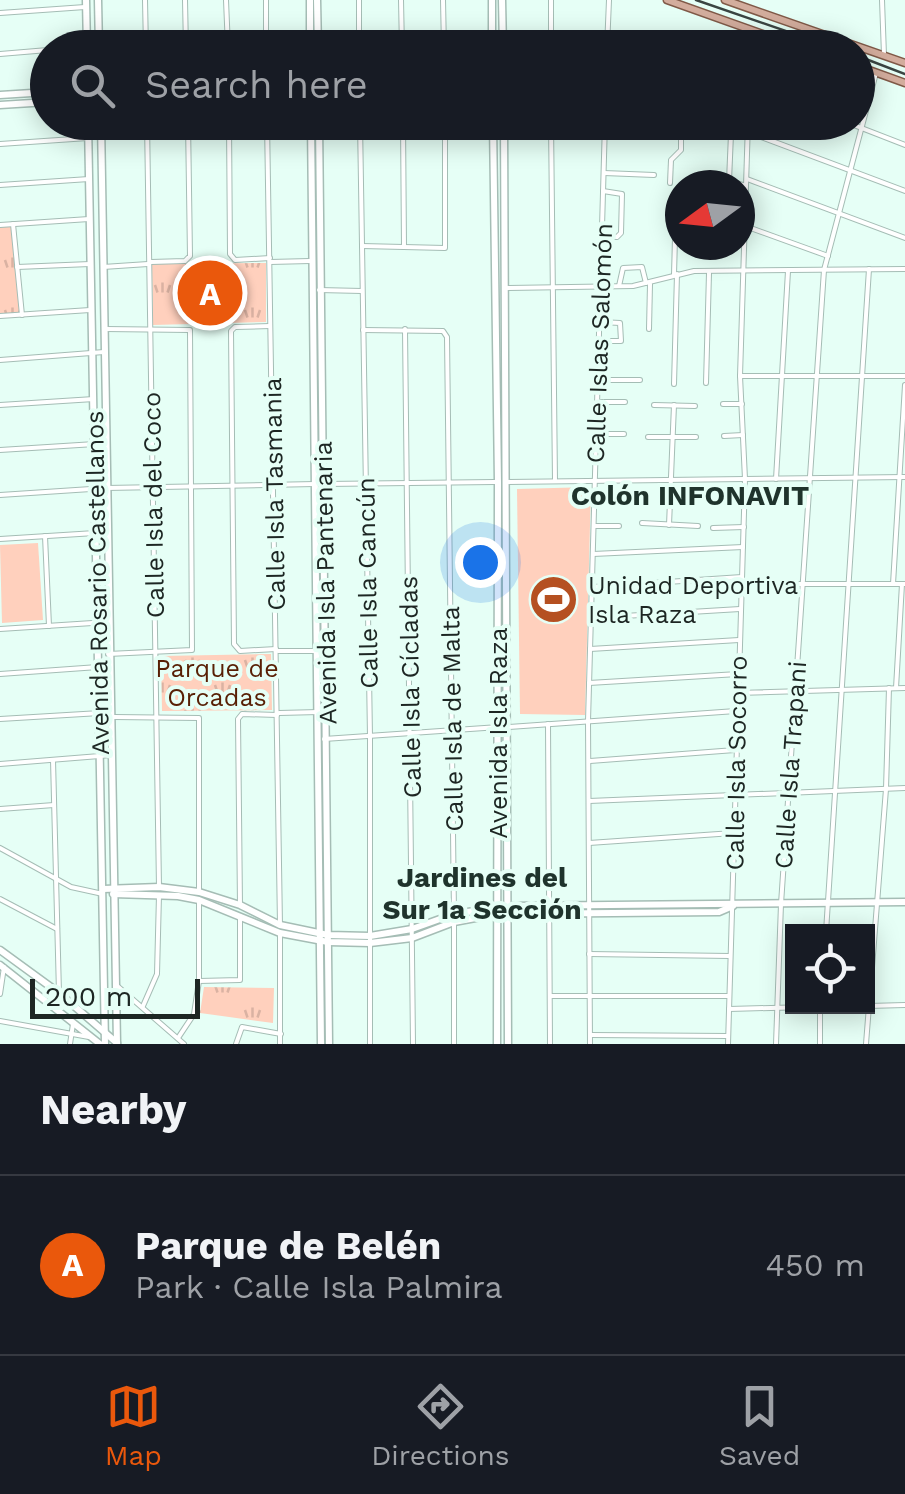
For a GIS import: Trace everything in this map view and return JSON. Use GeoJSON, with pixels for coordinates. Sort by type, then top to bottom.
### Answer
{"type":"FeatureCollection","features":[{"type":"Feature","properties":{"kind":"main road"},"geometry":{"type":"LineString","coordinates":[[668,0],[751,30]]}},
{"type":"Feature","properties":{"kind":"main road"},"geometry":{"type":"LineString","coordinates":[[726,0],[817,30]]}},
{"type":"Feature","properties":{"kind":"main road"},"geometry":{"type":"LineString","coordinates":[[875,52],[905,63]]}},
{"type":"Feature","properties":{"kind":"main road"},"geometry":{"type":"LineString","coordinates":[[876,73],[905,84]]}},
{"type":"Feature","properties":{"kind":"street"},"geometry":{"type":"LineString","coordinates":[[98,0],[99,30]]}},
{"type":"Feature","properties":{"kind":"street"},"geometry":{"type":"LineString","coordinates":[[146,0],[146,30]]}},
{"type":"Feature","properties":{"kind":"street"},"geometry":{"type":"LineString","coordinates":[[185,0],[186,30]]}},
{"type":"Feature","properties":{"kind":"street"},"geometry":{"type":"LineString","coordinates":[[226,0],[227,30]]}},
{"type":"Feature","properties":{"kind":"street"},"geometry":{"type":"LineString","coordinates":[[266,0],[266,30]]}},
{"type":"Feature","properties":{"kind":"street"},"geometry":{"type":"LineString","coordinates":[[313,0],[314,30]]}},
{"type":"Feature","properties":{"kind":"street"},"geometry":{"type":"LineString","coordinates":[[359,0],[359,30]]}},
{"type":"Feature","properties":{"kind":"street"},"geometry":{"type":"LineString","coordinates":[[402,0],[402,30]]}},
{"type":"Feature","properties":{"kind":"street"},"geometry":{"type":"LineString","coordinates":[[443,0],[444,30]]}},
{"type":"Feature","properties":{"kind":"street"},"geometry":{"type":"LineString","coordinates":[[492,0],[492,30]]}},
{"type":"Feature","properties":{"kind":"street"},"geometry":{"type":"LineString","coordinates":[[502,0],[502,30]]}},
{"type":"Feature","properties":{"kind":"street"},"geometry":{"type":"LineString","coordinates":[[551,0],[551,30]]}},
{"type":"Feature","properties":{"kind":"street"},"geometry":{"type":"LineString","coordinates":[[608,30],[609,0]]}},
{"type":"Feature","properties":{"kind":"street"},"geometry":{"type":"LineString","coordinates":[[882,0],[884,55]]}},
{"type":"Feature","properties":{"kind":"street"},"geometry":{"type":"LineString","coordinates":[[0,13],[86,3],[85,30]]}},
{"type":"Feature","properties":{"kind":"street"},"geometry":{"type":"LineString","coordinates":[[0,54],[30,52]]}},
{"type":"Feature","properties":{"kind":"street","name":"Calle Isla Trapani"},"geometry":{"type":"LineString","coordinates":[[875,77],[876,73]]}},
{"type":"Feature","properties":{"kind":"street"},"geometry":{"type":"LineString","coordinates":[[0,95],[30,93]]}},
{"type":"Feature","properties":{"kind":"street"},"geometry":{"type":"LineString","coordinates":[[0,105],[30,103]]}},
{"type":"Feature","properties":{"kind":"street"},"geometry":{"type":"LineString","coordinates":[[875,133],[905,145]]}},
{"type":"Feature","properties":{"kind":"street"},"geometry":{"type":"LineString","coordinates":[[0,144],[59,140]]}},
{"type":"Feature","properties":{"kind":"street","name":"Avenida Rosario Castellanos"},"geometry":{"type":"LineString","coordinates":[[88,140],[106,1032],[102,1044]]}},
{"type":"Feature","properties":{"kind":"street","name":"Avenida Rosario Castellanos"},"geometry":{"type":"LineString","coordinates":[[101,140],[117,1044]]}},
{"type":"Feature","properties":{"kind":"street","name":"Calle Isla del Coco"},"geometry":{"type":"LineString","coordinates":[[143,1006],[157,974],[159,891],[147,140]]}},
{"type":"Feature","properties":{"kind":"street"},"geometry":{"type":"LineString","coordinates":[[103,267],[189,260],[188,140]]}},
{"type":"Feature","properties":{"kind":"street"},"geometry":{"type":"LineString","coordinates":[[229,140],[231,258],[314,262]]}},
{"type":"Feature","properties":{"kind":"street","name":"Calle Isla Tasmania"},"geometry":{"type":"LineString","coordinates":[[267,140],[280,1044]]}},
{"type":"Feature","properties":{"kind":"street","name":"Avenida Isla Pantenaria"},"geometry":{"type":"LineString","coordinates":[[315,140],[317,290]]}},
{"type":"Feature","properties":{"kind":"street","name":"Avenida Isla Pantenaria"},"geometry":{"type":"LineString","coordinates":[[315,140],[325,939],[330,1044]]}},
{"type":"Feature","properties":{"kind":"street","name":"Calle Isla Cancún"},"geometry":{"type":"LineString","coordinates":[[360,140],[370,736],[370,1044]]}},
{"type":"Feature","properties":{"kind":"street"},"geometry":{"type":"LineString","coordinates":[[402,140],[404,247]]}},
{"type":"Feature","properties":{"kind":"street"},"geometry":{"type":"LineString","coordinates":[[362,246],[445,248],[444,140]]}},
{"type":"Feature","properties":{"kind":"street","name":"Avenida Isla Raza"},"geometry":{"type":"LineString","coordinates":[[493,140],[508,1044]]}},
{"type":"Feature","properties":{"kind":"street","name":"Avenida Isla Raza"},"geometry":{"type":"LineString","coordinates":[[497,1044],[496,910],[508,482],[504,140]]}},
{"type":"Feature","properties":{"kind":"street"},"geometry":{"type":"LineString","coordinates":[[551,140],[556,481]]}},
{"type":"Feature","properties":{"kind":"street","name":"Calle Islas Salomón"},"geometry":{"type":"LineString","coordinates":[[590,1044],[588,721],[605,140]]}},
{"type":"Feature","properties":{"kind":"street"},"geometry":{"type":"LineString","coordinates":[[671,170],[681,140]]}},
{"type":"Feature","properties":{"kind":"street"},"geometry":{"type":"LineString","coordinates":[[730,170],[731,140]]}},
{"type":"Feature","properties":{"kind":"street","name":"Calle Isla Socorro"},"geometry":{"type":"LineString","coordinates":[[746,170],[748,140]]}},
{"type":"Feature","properties":{"kind":"street"},"geometry":{"type":"LineString","coordinates":[[767,140],[905,191]]}},
{"type":"Feature","properties":{"kind":"street","name":"Calle Isla Trapani"},"geometry":{"type":"LineString","coordinates":[[776,1044],[794,692],[824,270],[859,140]]}},
{"type":"Feature","properties":{"kind":"street"},"geometry":{"type":"LineString","coordinates":[[604,173],[654,174]]}},
{"type":"Feature","properties":{"kind":"street"},"geometry":{"type":"LineString","coordinates":[[0,185],[89,179]]}},
{"type":"Feature","properties":{"kind":"street"},"geometry":{"type":"LineString","coordinates":[[755,182],[905,238]]}},
{"type":"Feature","properties":{"kind":"street"},"geometry":{"type":"LineString","coordinates":[[602,236],[618,237],[621,233],[622,194],[603,191]]}},
{"type":"Feature","properties":{"kind":"street"},"geometry":{"type":"LineString","coordinates":[[0,225],[89,219]]}},
{"type":"Feature","properties":{"kind":"street"},"geometry":{"type":"LineString","coordinates":[[13,224],[22,314]]}},
{"type":"Feature","properties":{"kind":"street"},"geometry":{"type":"LineString","coordinates":[[755,232],[828,256]]}},
{"type":"Feature","properties":{"kind":"street"},"geometry":{"type":"LineString","coordinates":[[674,384],[676,260]]}},
{"type":"Feature","properties":{"kind":"street","name":"Calle Isla Socorro"},"geometry":{"type":"LineString","coordinates":[[728,1044],[746,479],[740,376],[744,260]]}},
{"type":"Feature","properties":{"kind":"street"},"geometry":{"type":"LineString","coordinates":[[17,267],[90,264]]}},
{"type":"Feature","properties":{"kind":"street"},"geometry":{"type":"LineString","coordinates":[[619,286],[623,268],[642,267],[648,283],[649,330]]}},
{"type":"Feature","properties":{"kind":"street"},"geometry":{"type":"LineString","coordinates":[[827,924],[869,269]]}},
{"type":"Feature","properties":{"kind":"street"},"geometry":{"type":"LineString","coordinates":[[506,288],[619,286],[708,271],[905,269]]}},
{"type":"Feature","properties":{"kind":"street"},"geometry":{"type":"LineString","coordinates":[[706,383],[708,271]]}},
{"type":"Feature","properties":{"kind":"street"},"geometry":{"type":"LineString","coordinates":[[776,478],[788,271]]}},
{"type":"Feature","properties":{"kind":"street"},"geometry":{"type":"LineString","coordinates":[[317,290],[362,290]]}},
{"type":"Feature","properties":{"kind":"street"},"geometry":{"type":"LineString","coordinates":[[0,316],[92,310]]}},
{"type":"Feature","properties":{"kind":"street"},"geometry":{"type":"LineString","coordinates":[[599,322],[620,323],[621,342],[599,341]]}},
{"type":"Feature","properties":{"kind":"street"},"geometry":{"type":"LineString","coordinates":[[271,326],[232,328],[236,649],[318,651]]}},
{"type":"Feature","properties":{"kind":"street"},"geometry":{"type":"LineString","coordinates":[[104,329],[190,330],[193,486],[192,650],[108,654]]}},
{"type":"Feature","properties":{"kind":"street"},"geometry":{"type":"LineString","coordinates":[[363,330],[405,330]]}},
{"type":"Feature","properties":{"kind":"street","name":"Calle Isla de Malta"},"geometry":{"type":"LineString","coordinates":[[405,330],[446,333],[454,1044]]}},
{"type":"Feature","properties":{"kind":"street","name":"Calle Isla Cícladas"},"geometry":{"type":"LineString","coordinates":[[405,330],[413,1044]]}},
{"type":"Feature","properties":{"kind":"street"},"geometry":{"type":"LineString","coordinates":[[0,360],[104,352]]}},
{"type":"Feature","properties":{"kind":"street"},"geometry":{"type":"LineString","coordinates":[[740,376],[905,376]]}},
{"type":"Feature","properties":{"kind":"street"},"geometry":{"type":"LineString","coordinates":[[598,380],[640,380]]}},
{"type":"Feature","properties":{"kind":"street"},"geometry":{"type":"LineString","coordinates":[[893,584],[905,385]]}},
{"type":"Feature","properties":{"kind":"street"},"geometry":{"type":"LineString","coordinates":[[0,405],[94,399]]}},
{"type":"Feature","properties":{"kind":"street"},"geometry":{"type":"LineString","coordinates":[[597,402],[625,402]]}},
{"type":"Feature","properties":{"kind":"street"},"geometry":{"type":"LineString","coordinates":[[723,404],[742,404]]}},
{"type":"Feature","properties":{"kind":"street"},"geometry":{"type":"LineString","coordinates":[[654,405],[696,406]]}},
{"type":"Feature","properties":{"kind":"street"},"geometry":{"type":"LineString","coordinates":[[668,524],[674,405]]}},
{"type":"Feature","properties":{"kind":"street"},"geometry":{"type":"LineString","coordinates":[[596,434],[624,434]]}},
{"type":"Feature","properties":{"kind":"street"},"geometry":{"type":"LineString","coordinates":[[724,436],[743,435]]}},
{"type":"Feature","properties":{"kind":"street"},"geometry":{"type":"LineString","coordinates":[[648,436],[696,437]]}},
{"type":"Feature","properties":{"kind":"street"},"geometry":{"type":"LineString","coordinates":[[0,450],[95,444]]}},
{"type":"Feature","properties":{"kind":"street"},"geometry":{"type":"LineString","coordinates":[[0,495],[152,486],[902,477]]}},
{"type":"Feature","properties":{"kind":"street","name":"Avenida Isla Pantenaria"},"geometry":{"type":"LineString","coordinates":[[320,484],[318,651],[319,712],[324,739]]}},
{"type":"Feature","properties":{"kind":"street"},"geometry":{"type":"LineString","coordinates":[[642,524],[698,526]]}},
{"type":"Feature","properties":{"kind":"street"},"geometry":{"type":"LineString","coordinates":[[594,526],[619,526]]}},
{"type":"Feature","properties":{"kind":"street"},"geometry":{"type":"LineString","coordinates":[[713,528],[744,527]]}},
{"type":"Feature","properties":{"kind":"street"},"geometry":{"type":"LineString","coordinates":[[0,539],[96,534]]}},
{"type":"Feature","properties":{"kind":"street"},"geometry":{"type":"LineString","coordinates":[[46,536],[48,626]]}},
{"type":"Feature","properties":{"kind":"street"},"geometry":{"type":"LineString","coordinates":[[593,554],[743,547]]}},
{"type":"Feature","properties":{"kind":"street"},"geometry":{"type":"LineString","coordinates":[[592,587],[741,581],[904,584],[892,688],[875,933]]}},
{"type":"Feature","properties":{"kind":"street"},"geometry":{"type":"LineString","coordinates":[[591,618],[740,608]]}},
{"type":"Feature","properties":{"kind":"street"},"geometry":{"type":"LineString","coordinates":[[0,629],[108,622]]}},
{"type":"Feature","properties":{"kind":"street"},"geometry":{"type":"LineString","coordinates":[[590,650],[739,640]]}},
{"type":"Feature","properties":{"kind":"street"},"geometry":{"type":"LineString","coordinates":[[0,674],[98,668]]}},
{"type":"Feature","properties":{"kind":"street"},"geometry":{"type":"LineString","coordinates":[[589,683],[738,674]]}},
{"type":"Feature","properties":{"kind":"street"},"geometry":{"type":"LineString","coordinates":[[737,692],[905,688]]}},
{"type":"Feature","properties":{"kind":"street"},"geometry":{"type":"LineString","coordinates":[[324,739],[736,711]]}},
{"type":"Feature","properties":{"kind":"street"},"geometry":{"type":"LineString","coordinates":[[240,905],[239,715],[319,712]]}},
{"type":"Feature","properties":{"kind":"street"},"geometry":{"type":"LineString","coordinates":[[0,719],[100,713]]}},
{"type":"Feature","properties":{"kind":"street"},"geometry":{"type":"LineString","coordinates":[[111,717],[198,716],[200,981],[194,1014],[178,1038]]}},
{"type":"Feature","properties":{"kind":"street"},"geometry":{"type":"LineString","coordinates":[[548,724],[550,1044]]}},
{"type":"Feature","properties":{"kind":"street"},"geometry":{"type":"LineString","coordinates":[[588,761],[735,750]]}},
{"type":"Feature","properties":{"kind":"street"},"geometry":{"type":"LineString","coordinates":[[0,764],[112,755]]}},
{"type":"Feature","properties":{"kind":"street"},"geometry":{"type":"LineString","coordinates":[[53,760],[59,993]]}},
{"type":"Feature","properties":{"kind":"street"},"geometry":{"type":"LineString","coordinates":[[589,801],[905,788]]}},
{"type":"Feature","properties":{"kind":"street"},"geometry":{"type":"LineString","coordinates":[[0,809],[54,805]]}},
{"type":"Feature","properties":{"kind":"street"},"geometry":{"type":"LineString","coordinates":[[589,843],[733,834]]}},
{"type":"Feature","properties":{"kind":"street"},"geometry":{"type":"LineString","coordinates":[[0,848],[72,887],[103,892],[179,892],[240,905],[258,919]]}},
{"type":"Feature","properties":{"kind":"street"},"geometry":{"type":"LineString","coordinates":[[199,896],[280,929],[325,939],[370,940],[412,934],[454,918],[496,910],[719,912],[734,906],[905,902]]}},
{"type":"Feature","properties":{"kind":"street"},"geometry":{"type":"LineString","coordinates":[[0,899],[57,929]]}},
{"type":"Feature","properties":{"kind":"street"},"geometry":{"type":"LineString","coordinates":[[200,981],[239,981],[240,914]]}},
{"type":"Feature","properties":{"kind":"street","name":"Avenida Isla Pantenaria"},"geometry":{"type":"LineString","coordinates":[[320,1044],[325,939]]}},
{"type":"Feature","properties":{"kind":"street"},"geometry":{"type":"LineString","coordinates":[[0,950],[59,993],[117,1044]]}},
{"type":"Feature","properties":{"kind":"street"},"geometry":{"type":"LineString","coordinates":[[589,954],[731,956]]}},
{"type":"Feature","properties":{"kind":"street"},"geometry":{"type":"LineString","coordinates":[[0,994],[2,966]]}},
{"type":"Feature","properties":{"kind":"street"},"geometry":{"type":"LineString","coordinates":[[2,966],[102,1044]]}},
{"type":"Feature","properties":{"kind":"street"},"geometry":{"type":"LineString","coordinates":[[115,984],[184,1044]]}},
{"type":"Feature","properties":{"kind":"street"},"geometry":{"type":"LineString","coordinates":[[550,996],[729,996]]}},
{"type":"Feature","properties":{"kind":"street"},"geometry":{"type":"LineString","coordinates":[[875,1006],[905,1006]]}},
{"type":"Feature","properties":{"kind":"street"},"geometry":{"type":"LineString","coordinates":[[729,1008],[785,1008]]}},
{"type":"Feature","properties":{"kind":"street"},"geometry":{"type":"LineString","coordinates":[[820,1014],[820,1044]]}},
{"type":"Feature","properties":{"kind":"street"},"geometry":{"type":"LineString","coordinates":[[866,1044],[868,1014]]}},
{"type":"Feature","properties":{"kind":"street"},"geometry":{"type":"LineString","coordinates":[[0,1021],[92,1037]]}},
{"type":"Feature","properties":{"kind":"street"},"geometry":{"type":"LineString","coordinates":[[70,1044],[74,1022]]}},
{"type":"Feature","properties":{"kind":"street"},"geometry":{"type":"LineString","coordinates":[[236,1044],[242,1026],[282,1034]]}},
{"type":"Feature","properties":{"kind":"street"},"geometry":{"type":"LineString","coordinates":[[590,1035],[728,1036]]}},
{"type":"Feature","properties":{"kind":"green space"},"geometry":{"type":"Polygon","coordinates":[[[11,226],[20,313],[0,314],[0,227],[11,226]]]}},
{"type":"Feature","properties":{"kind":"green space"},"geometry":{"type":"Polygon","coordinates":[[[266,263],[266,322],[153,325],[152,264],[266,263]]]}},
{"type":"Feature","properties":{"kind":"green space","name":"Unidad Deportiva Isla Raza"},"geometry":{"type":"Polygon","coordinates":[[[591,487],[585,715],[520,714],[517,489],[591,487]]]}},
{"type":"Feature","properties":{"kind":"green space"},"geometry":{"type":"Polygon","coordinates":[[[38,543],[43,620],[2,623],[0,545],[38,543]]]}},
{"type":"Feature","properties":{"kind":"green space","name":"Parque de Orcadas"},"geometry":{"type":"Polygon","coordinates":[[[271,654],[272,710],[162,711],[161,656],[271,654]]]}},
{"type":"Feature","properties":{"kind":"green space"},"geometry":{"type":"Polygon","coordinates":[[[204,987],[274,988],[273,1023],[200,1013],[204,987]]]}},
{"type":"Feature","properties":{"kind":"tram line"},"geometry":{"type":"LineString","coordinates":[[696,0],[783,30]]}},
{"type":"Feature","properties":{"kind":"tram line"},"geometry":{"type":"LineString","coordinates":[[875,63],[905,74]]}},
{"type":"Feature","properties":{"kind":"place","name":"Parque de Belén"},"geometry":{"type":"Point","coordinates":[210,293]}},
{"type":"Feature","properties":{"kind":"place","name":"Unidad Deportiva Isla Raza"},"geometry":{"type":"Point","coordinates":[553,599]}},
{"type":"Feature","properties":{"kind":"district","name":"Colón INFONAVIT"},"geometry":{"type":"Point","coordinates":[690,495]}},
{"type":"Feature","properties":{"kind":"district","name":"Jardines del Sur 1a Sección"},"geometry":{"type":"Point","coordinates":[482,893]}}]}
